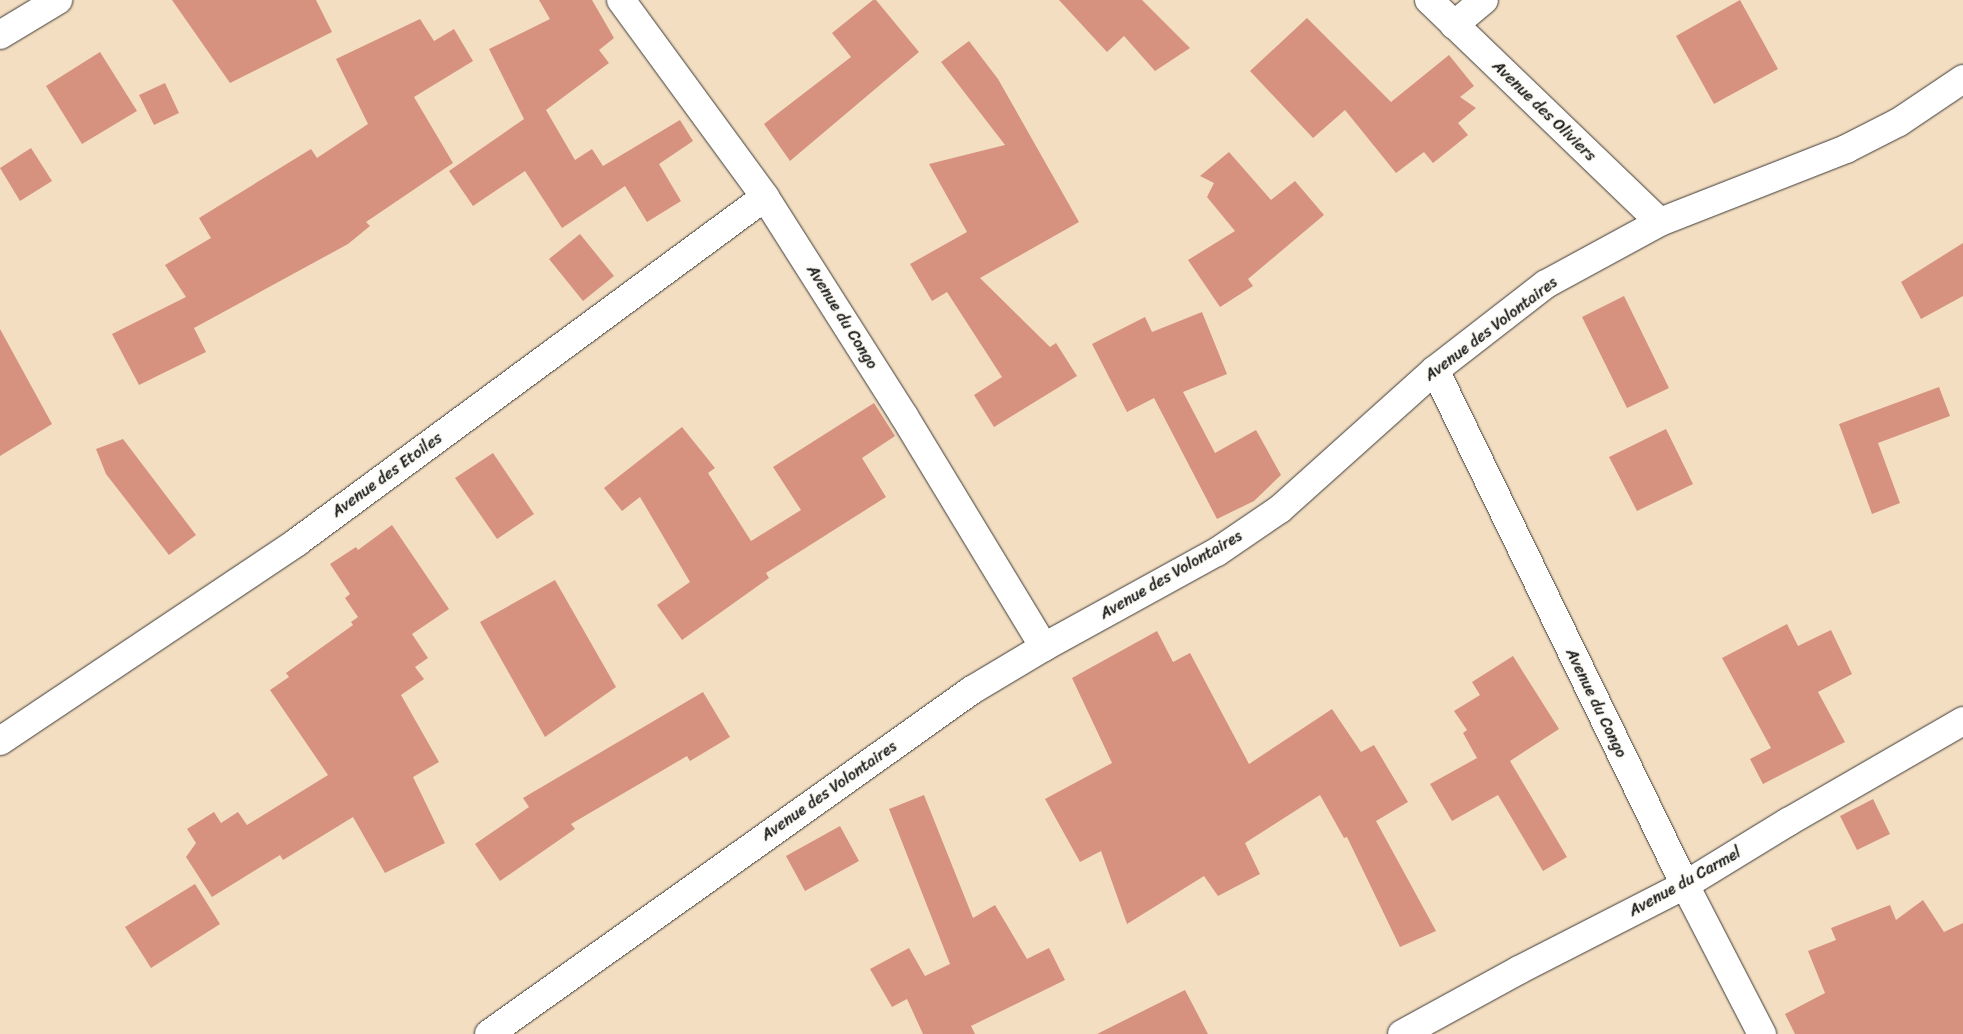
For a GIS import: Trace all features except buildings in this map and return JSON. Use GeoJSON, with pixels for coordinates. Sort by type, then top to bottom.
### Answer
{"type":"FeatureCollection","features":[{"type":"Feature","properties":{"kind":"street"},"geometry":{"type":"LineString","coordinates":[[0,35],[58,0]]}},
{"type":"Feature","properties":{"kind":"street","name":"Avenue du Congo"},"geometry":{"type":"LineString","coordinates":[[621,0],[765,197],[904,416],[1044,647]]}},
{"type":"Feature","properties":{"kind":"street","name":"Avenue des Oliviers"},"geometry":{"type":"LineString","coordinates":[[1429,0],[1660,222]]}},
{"type":"Feature","properties":{"kind":"street"},"geometry":{"type":"LineString","coordinates":[[1454,26],[1484,0]]}},
{"type":"Feature","properties":{"kind":"street","name":"Avenue des Volontaires"},"geometry":{"type":"LineString","coordinates":[[489,1034],[972,690],[1044,647],[1217,552],[1280,509],[1434,370],[1546,284],[1660,222],[1846,149],[1899,122],[1963,79]]}},
{"type":"Feature","properties":{"kind":"street","name":"Avenue des Etoiles"},"geometry":{"type":"LineString","coordinates":[[0,741],[297,542],[765,197]]}},
{"type":"Feature","properties":{"kind":"street","name":"Avenue du Congo"},"geometry":{"type":"LineString","coordinates":[[1434,370],[1685,885],[1762,1034]]}},
{"type":"Feature","properties":{"kind":"street","name":"Avenue du Carmel"},"geometry":{"type":"LineString","coordinates":[[1402,1034],[1519,970],[1685,885],[1788,822],[1963,721]]}}]}
